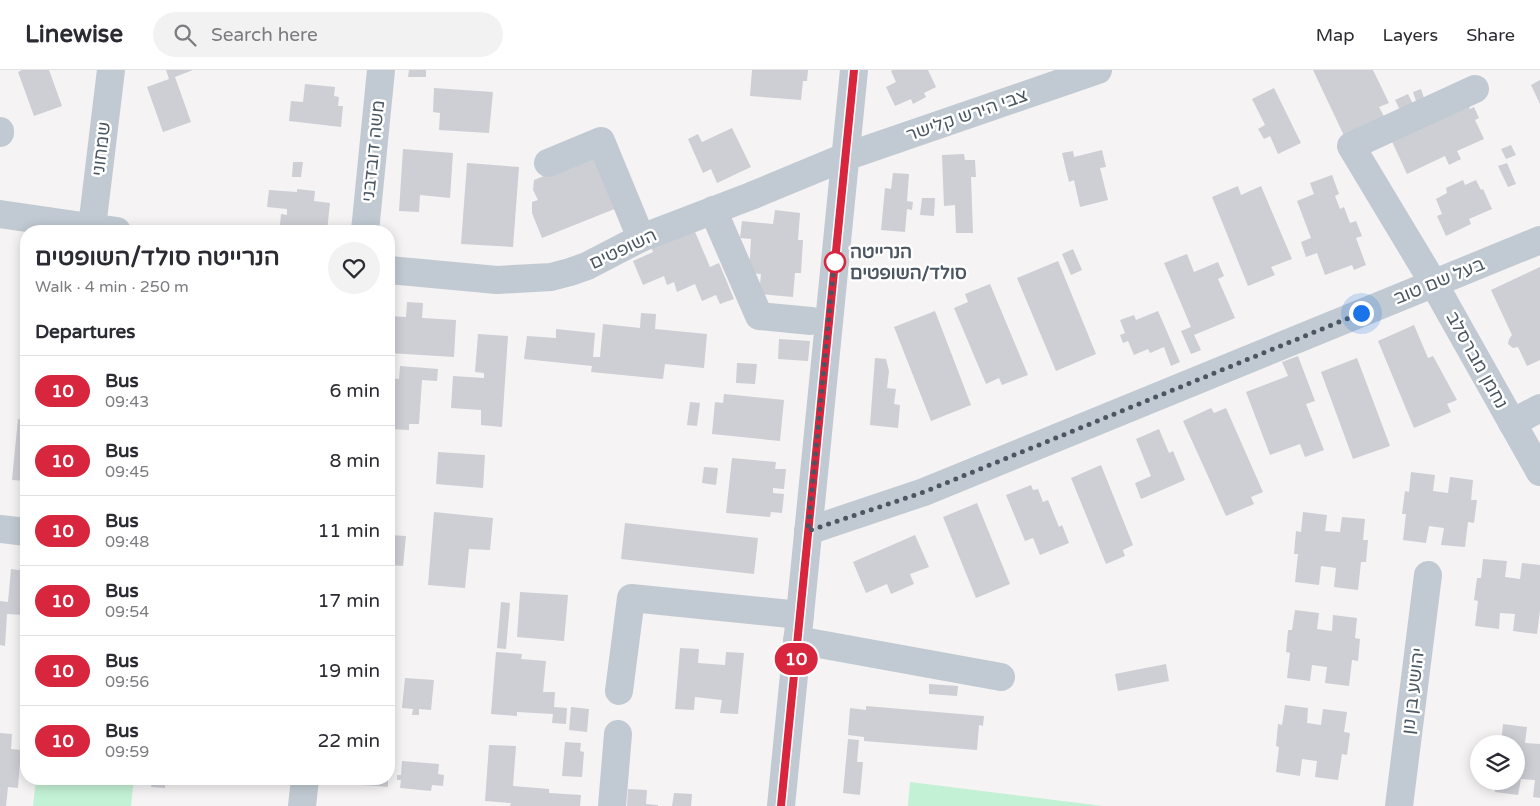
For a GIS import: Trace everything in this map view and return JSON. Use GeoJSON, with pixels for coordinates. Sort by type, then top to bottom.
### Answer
{"type":"FeatureCollection","features":[{"type":"Feature","properties":{"kind":"street","name":"שמחוני"},"geometry":{"type":"LineString","coordinates":[[104,225],[112,70]]}},
{"type":"Feature","properties":{"kind":"street","name":"משה דובדבני"},"geometry":{"type":"LineString","coordinates":[[366,225],[382,70]]}},
{"type":"Feature","properties":{"kind":"street"},"geometry":{"type":"LineString","coordinates":[[781,806],[854,70]]}},
{"type":"Feature","properties":{"kind":"street","name":"צבי הירש קלישר"},"geometry":{"type":"LineString","coordinates":[[845,157],[1094,72]]}},
{"type":"Feature","properties":{"kind":"street","name":"נחמן מברסלב"},"geometry":{"type":"LineString","coordinates":[[1475,89],[1351,146],[1434,284],[1540,472]]}},
{"type":"Feature","properties":{"kind":"street"},"geometry":{"type":"LineString","coordinates":[[548,163],[601,141],[641,238]]}},
{"type":"Feature","properties":{"kind":"street","name":"השופטים"},"geometry":{"type":"LineString","coordinates":[[395,271],[497,280],[551,277],[587,266],[641,238],[845,157]]}},
{"type":"Feature","properties":{"kind":"street"},"geometry":{"type":"LineString","coordinates":[[713,210],[759,316],[811,321]]}},
{"type":"Feature","properties":{"kind":"street"},"geometry":{"type":"LineString","coordinates":[[0,214],[76,225]]}},
{"type":"Feature","properties":{"kind":"street","name":"בעל שם טוב"},"geometry":{"type":"LineString","coordinates":[[808,531],[924,492],[1540,240]]}},
{"type":"Feature","properties":{"kind":"street"},"geometry":{"type":"LineString","coordinates":[[1512,423],[1540,408]]}},
{"type":"Feature","properties":{"kind":"street"},"geometry":{"type":"LineString","coordinates":[[0,529],[20,531]]}},
{"type":"Feature","properties":{"kind":"street","name":"יהושע בן נון"},"geometry":{"type":"LineString","coordinates":[[1399,806],[1428,575]]}},
{"type":"Feature","properties":{"kind":"street"},"geometry":{"type":"LineString","coordinates":[[618,691],[631,598],[799,628],[1001,677]]}},
{"type":"Feature","properties":{"kind":"street"},"geometry":{"type":"LineString","coordinates":[[612,806],[618,734]]}},
{"type":"Feature","properties":{"kind":"street"},"geometry":{"type":"LineString","coordinates":[[302,806],[305,785]]}},
{"type":"Feature","properties":{"kind":"green space"},"geometry":{"type":"Polygon","coordinates":[[[910,782],[1103,806],[908,806],[910,782]]]}},
{"type":"Feature","properties":{"kind":"green space"},"geometry":{"type":"Polygon","coordinates":[[[35,785],[133,785],[131,806],[33,806],[35,785]]]}},
{"type":"Feature","properties":{"kind":"building"},"geometry":{"type":"Polygon","coordinates":[[[22,70],[49,70],[62,106],[34,116],[18,72],[22,70]]]}},
{"type":"Feature","properties":{"kind":"building"},"geometry":{"type":"Polygon","coordinates":[[[166,70],[193,70],[175,77],[191,122],[163,132],[147,87],[169,79],[166,70]]]}},
{"type":"Feature","properties":{"kind":"building"},"geometry":{"type":"Polygon","coordinates":[[[409,70],[426,70],[426,77],[408,77],[409,70]]]}},
{"type":"Feature","properties":{"kind":"building"},"geometry":{"type":"Polygon","coordinates":[[[752,70],[808,70],[807,81],[803,81],[801,100],[750,96],[752,70]]]}},
{"type":"Feature","properties":{"kind":"building"},"geometry":{"type":"Polygon","coordinates":[[[928,70],[936,87],[924,93],[926,97],[913,104],[911,99],[895,106],[886,87],[896,82],[891,71],[928,70]]]}},
{"type":"Feature","properties":{"kind":"building"},"geometry":{"type":"Polygon","coordinates":[[[1313,70],[1373,70],[1389,103],[1379,107],[1387,122],[1347,142],[1313,70]]]}},
{"type":"Feature","properties":{"kind":"building"},"geometry":{"type":"Polygon","coordinates":[[[1540,80],[1540,104],[1531,85],[1540,80]]]}},
{"type":"Feature","properties":{"kind":"building"},"geometry":{"type":"Polygon","coordinates":[[[305,84],[335,87],[334,96],[339,97],[338,106],[343,106],[341,127],[289,121],[291,101],[303,102],[305,84]]]}},
{"type":"Feature","properties":{"kind":"building"},"geometry":{"type":"Polygon","coordinates":[[[434,88],[493,92],[489,133],[439,130],[440,113],[433,112],[434,88]]]}},
{"type":"Feature","properties":{"kind":"building"},"geometry":{"type":"Polygon","coordinates":[[[1274,88],[1301,143],[1278,154],[1270,136],[1264,139],[1258,129],[1265,125],[1252,99],[1274,88]]]}},
{"type":"Feature","properties":{"kind":"building"},"geometry":{"type":"Polygon","coordinates":[[[1421,89],[1425,101],[1417,104],[1413,92],[1421,89]]]}},
{"type":"Feature","properties":{"kind":"building"},"geometry":{"type":"Polygon","coordinates":[[[1408,94],[1415,108],[1402,114],[1395,100],[1408,94]]]}},
{"type":"Feature","properties":{"kind":"building"},"geometry":{"type":"Polygon","coordinates":[[[1466,100],[1470,109],[1474,107],[1479,118],[1475,120],[1484,139],[1457,151],[1461,159],[1449,165],[1445,156],[1407,174],[1389,135],[1466,100]]]}},
{"type":"Feature","properties":{"kind":"building"},"geometry":{"type":"Polygon","coordinates":[[[732,128],[751,167],[717,183],[711,169],[703,173],[688,139],[698,134],[702,142],[732,128]]]}},
{"type":"Feature","properties":{"kind":"building"},"geometry":{"type":"Polygon","coordinates":[[[1511,145],[1516,155],[1506,159],[1501,149],[1511,145]]]}},
{"type":"Feature","properties":{"kind":"building"},"geometry":{"type":"Polygon","coordinates":[[[403,149],[453,153],[450,198],[420,195],[419,212],[399,211],[403,149]]]}},
{"type":"Feature","properties":{"kind":"building"},"geometry":{"type":"Polygon","coordinates":[[[1102,150],[1106,167],[1100,168],[1108,200],[1080,207],[1074,180],[1069,182],[1062,153],[1073,151],[1074,157],[1102,150]]]}},
{"type":"Feature","properties":{"kind":"building"},"geometry":{"type":"Polygon","coordinates":[[[964,154],[965,160],[975,160],[976,177],[971,177],[973,233],[956,233],[955,205],[944,206],[942,155],[964,154]]]}},
{"type":"Feature","properties":{"kind":"building"},"geometry":{"type":"Polygon","coordinates":[[[596,155],[617,208],[542,238],[532,213],[532,202],[538,200],[533,190],[534,180],[596,155]]]}},
{"type":"Feature","properties":{"kind":"building"},"geometry":{"type":"Polygon","coordinates":[[[293,162],[303,162],[301,177],[292,177],[293,162]]]}},
{"type":"Feature","properties":{"kind":"building"},"geometry":{"type":"Polygon","coordinates":[[[467,163],[519,167],[513,247],[461,244],[467,163]]]}},
{"type":"Feature","properties":{"kind":"building"},"geometry":{"type":"Polygon","coordinates":[[[1507,163],[1516,184],[1508,187],[1498,166],[1507,163]]]}},
{"type":"Feature","properties":{"kind":"building"},"geometry":{"type":"Polygon","coordinates":[[[893,173],[909,174],[907,201],[913,202],[912,210],[907,209],[905,232],[881,230],[885,188],[891,189],[893,173]]]}},
{"type":"Feature","properties":{"kind":"building"},"geometry":{"type":"Polygon","coordinates":[[[1332,175],[1339,194],[1335,196],[1340,209],[1344,207],[1350,223],[1356,221],[1362,236],[1356,238],[1366,265],[1354,270],[1352,265],[1325,275],[1317,253],[1306,257],[1301,242],[1311,238],[1297,201],[1314,194],[1310,183],[1332,175]]]}},
{"type":"Feature","properties":{"kind":"building"},"geometry":{"type":"Polygon","coordinates":[[[1463,180],[1465,185],[1476,180],[1481,190],[1483,189],[1492,209],[1469,219],[1471,224],[1446,236],[1437,216],[1442,214],[1436,199],[1447,193],[1446,188],[1463,180]]]}},
{"type":"Feature","properties":{"kind":"building"},"geometry":{"type":"Polygon","coordinates":[[[1238,186],[1241,195],[1261,186],[1292,259],[1271,267],[1275,275],[1248,286],[1212,197],[1238,186]]]}},
{"type":"Feature","properties":{"kind":"building"},"geometry":{"type":"Polygon","coordinates":[[[297,189],[315,191],[314,201],[330,203],[328,225],[280,225],[281,214],[287,215],[287,209],[267,207],[269,190],[297,192],[297,189]]]}},
{"type":"Feature","properties":{"kind":"building"},"geometry":{"type":"Polygon","coordinates":[[[922,198],[935,198],[934,216],[920,215],[922,198]]]}},
{"type":"Feature","properties":{"kind":"building"},"geometry":{"type":"Polygon","coordinates":[[[775,210],[800,213],[798,240],[803,240],[801,273],[795,273],[793,297],[759,294],[761,274],[749,273],[751,239],[740,238],[742,221],[773,224],[775,210]]]}},
{"type":"Feature","properties":{"kind":"building"},"geometry":{"type":"Polygon","coordinates":[[[693,227],[710,267],[719,263],[734,299],[720,304],[716,295],[702,301],[695,284],[677,292],[674,282],[667,285],[664,276],[643,285],[633,261],[653,252],[650,245],[693,227]]]}},
{"type":"Feature","properties":{"kind":"building"},"geometry":{"type":"Polygon","coordinates":[[[1073,249],[1082,270],[1071,275],[1062,254],[1073,249]]]}},
{"type":"Feature","properties":{"kind":"building"},"geometry":{"type":"Polygon","coordinates":[[[1187,254],[1194,272],[1218,262],[1224,276],[1218,279],[1235,318],[1194,335],[1201,350],[1191,354],[1181,331],[1191,327],[1164,263],[1187,254]]]}},
{"type":"Feature","properties":{"kind":"building"},"geometry":{"type":"Polygon","coordinates":[[[1058,261],[1096,354],[1056,371],[1017,278],[1058,261]]]}},
{"type":"Feature","properties":{"kind":"building"},"geometry":{"type":"Polygon","coordinates":[[[1540,267],[1540,360],[1527,366],[1518,347],[1513,348],[1508,344],[1512,335],[1491,290],[1540,267]]]}},
{"type":"Feature","properties":{"kind":"building"},"geometry":{"type":"Polygon","coordinates":[[[990,284],[1028,375],[1002,385],[999,378],[986,384],[954,308],[968,302],[965,294],[990,284]]]}},
{"type":"Feature","properties":{"kind":"building"},"geometry":{"type":"Polygon","coordinates":[[[407,302],[423,303],[422,318],[456,320],[454,357],[395,353],[395,316],[406,317],[407,302]]]}},
{"type":"Feature","properties":{"kind":"building"},"geometry":{"type":"Polygon","coordinates":[[[935,311],[971,405],[931,421],[894,327],[935,311]]]}},
{"type":"Feature","properties":{"kind":"building"},"geometry":{"type":"Polygon","coordinates":[[[1158,311],[1180,362],[1171,366],[1164,347],[1150,353],[1148,349],[1134,355],[1128,341],[1123,343],[1120,335],[1125,333],[1120,320],[1134,315],[1136,320],[1158,311]]]}},
{"type":"Feature","properties":{"kind":"building"},"geometry":{"type":"Polygon","coordinates":[[[641,313],[656,314],[655,329],[707,334],[704,368],[665,364],[663,379],[591,372],[592,366],[524,359],[527,336],[556,338],[556,329],[595,333],[593,357],[600,357],[603,324],[640,328],[641,313]]]}},
{"type":"Feature","properties":{"kind":"building"},"geometry":{"type":"Polygon","coordinates":[[[1414,325],[1428,358],[1433,356],[1457,400],[1447,404],[1451,412],[1414,428],[1378,341],[1414,325]]]}},
{"type":"Feature","properties":{"kind":"building"},"geometry":{"type":"Polygon","coordinates":[[[478,334],[508,336],[502,427],[481,425],[481,410],[451,408],[453,376],[484,378],[484,373],[475,372],[478,334]]]}},
{"type":"Feature","properties":{"kind":"building"},"geometry":{"type":"Polygon","coordinates":[[[779,339],[810,341],[808,361],[778,359],[779,339]]]}},
{"type":"Feature","properties":{"kind":"building"},"geometry":{"type":"Polygon","coordinates":[[[1298,356],[1315,401],[1306,404],[1324,450],[1305,457],[1300,444],[1270,455],[1246,392],[1288,376],[1282,362],[1298,356]]]}},
{"type":"Feature","properties":{"kind":"building"},"geometry":{"type":"Polygon","coordinates":[[[875,358],[886,359],[889,371],[887,388],[896,389],[894,404],[900,405],[898,428],[870,425],[875,358]]]}},
{"type":"Feature","properties":{"kind":"building"},"geometry":{"type":"Polygon","coordinates":[[[1357,358],[1390,446],[1353,459],[1321,372],[1357,358]]]}},
{"type":"Feature","properties":{"kind":"building"},"geometry":{"type":"Polygon","coordinates":[[[737,363],[757,364],[755,384],[736,383],[737,363]]]}},
{"type":"Feature","properties":{"kind":"building"},"geometry":{"type":"Polygon","coordinates":[[[400,366],[438,369],[437,381],[422,380],[419,424],[409,424],[409,430],[395,429],[395,379],[399,379],[400,366]]]}},
{"type":"Feature","properties":{"kind":"building"},"geometry":{"type":"Polygon","coordinates":[[[724,394],[784,400],[780,441],[712,434],[715,402],[723,403],[724,394]]]}},
{"type":"Feature","properties":{"kind":"building"},"geometry":{"type":"Polygon","coordinates":[[[690,402],[700,403],[697,426],[687,425],[690,402]]]}},
{"type":"Feature","properties":{"kind":"building"},"geometry":{"type":"Polygon","coordinates":[[[1211,408],[1214,413],[1226,408],[1263,492],[1251,497],[1254,504],[1226,516],[1183,421],[1211,408]]]}},
{"type":"Feature","properties":{"kind":"building"},"geometry":{"type":"Polygon","coordinates":[[[18,419],[20,419],[20,481],[12,480],[18,419]]]}},
{"type":"Feature","properties":{"kind":"building"},"geometry":{"type":"Polygon","coordinates":[[[1159,429],[1169,453],[1173,451],[1185,480],[1141,499],[1135,483],[1151,476],[1136,439],[1159,429]]]}},
{"type":"Feature","properties":{"kind":"building"},"geometry":{"type":"Polygon","coordinates":[[[438,452],[485,455],[483,488],[436,484],[438,452]]]}},
{"type":"Feature","properties":{"kind":"building"},"geometry":{"type":"Polygon","coordinates":[[[732,458],[776,462],[775,469],[786,469],[784,489],[773,488],[773,493],[784,494],[782,513],[771,512],[770,517],[726,513],[732,458]]]}},
{"type":"Feature","properties":{"kind":"building"},"geometry":{"type":"Polygon","coordinates":[[[1101,465],[1133,545],[1123,550],[1125,556],[1106,564],[1071,478],[1101,465]]]}},
{"type":"Feature","properties":{"kind":"building"},"geometry":{"type":"Polygon","coordinates":[[[704,467],[718,468],[716,485],[702,483],[704,467]]]}},
{"type":"Feature","properties":{"kind":"building"},"geometry":{"type":"Polygon","coordinates":[[[1411,472],[1435,475],[1433,491],[1448,493],[1450,477],[1473,480],[1471,500],[1477,500],[1474,523],[1468,522],[1465,547],[1441,545],[1444,528],[1429,526],[1426,543],[1403,540],[1406,514],[1402,514],[1405,491],[1409,492],[1411,472]]]}},
{"type":"Feature","properties":{"kind":"building"},"geometry":{"type":"Polygon","coordinates":[[[1031,485],[1033,490],[1038,489],[1043,502],[1048,500],[1059,527],[1062,525],[1069,543],[1040,555],[1033,538],[1025,541],[1006,495],[1031,485]]]}},
{"type":"Feature","properties":{"kind":"building"},"geometry":{"type":"Polygon","coordinates":[[[977,503],[1010,584],[976,598],[943,517],[977,503]]]}},
{"type":"Feature","properties":{"kind":"building"},"geometry":{"type":"Polygon","coordinates":[[[434,512],[493,518],[490,550],[469,549],[465,588],[428,585],[434,512]]]}},
{"type":"Feature","properties":{"kind":"building"},"geometry":{"type":"Polygon","coordinates":[[[1303,512],[1327,515],[1325,531],[1340,532],[1342,517],[1365,519],[1363,540],[1368,540],[1366,562],[1361,562],[1358,590],[1334,587],[1336,568],[1321,566],[1319,585],[1295,582],[1298,554],[1294,554],[1296,531],[1301,532],[1303,512]]]}},
{"type":"Feature","properties":{"kind":"building"},"geometry":{"type":"Polygon","coordinates":[[[625,523],[758,538],[754,574],[621,559],[625,523]]]}},
{"type":"Feature","properties":{"kind":"building"},"geometry":{"type":"Polygon","coordinates":[[[395,535],[406,536],[403,566],[395,565],[395,535]]]}},
{"type":"Feature","properties":{"kind":"building"},"geometry":{"type":"Polygon","coordinates":[[[915,535],[929,567],[910,574],[914,584],[891,594],[887,584],[866,593],[853,562],[915,535]]]}},
{"type":"Feature","properties":{"kind":"building"},"geometry":{"type":"Polygon","coordinates":[[[1483,559],[1507,561],[1505,577],[1520,579],[1522,563],[1540,565],[1540,610],[1537,634],[1513,631],[1515,614],[1500,613],[1499,629],[1475,626],[1478,601],[1474,600],[1477,578],[1481,578],[1483,559]]]}},
{"type":"Feature","properties":{"kind":"building"},"geometry":{"type":"Polygon","coordinates":[[[11,569],[20,570],[20,615],[7,614],[5,646],[0,645],[0,601],[8,602],[11,569]]]}},
{"type":"Feature","properties":{"kind":"building"},"geometry":{"type":"Polygon","coordinates":[[[520,592],[568,595],[564,641],[517,637],[520,592]]]}},
{"type":"Feature","properties":{"kind":"building"},"geometry":{"type":"Polygon","coordinates":[[[501,602],[510,603],[506,649],[497,648],[501,602]]]}},
{"type":"Feature","properties":{"kind":"building"},"geometry":{"type":"Polygon","coordinates":[[[1295,610],[1319,613],[1317,629],[1332,631],[1333,615],[1357,618],[1355,638],[1360,639],[1358,661],[1352,660],[1349,686],[1325,683],[1327,667],[1312,665],[1310,681],[1287,678],[1290,653],[1286,652],[1288,630],[1292,630],[1295,610]]]}},
{"type":"Feature","properties":{"kind":"building"},"geometry":{"type":"Polygon","coordinates":[[[680,648],[699,649],[698,663],[725,665],[726,652],[744,653],[738,714],[720,713],[722,700],[695,697],[694,710],[675,709],[680,648]]]}},
{"type":"Feature","properties":{"kind":"building"},"geometry":{"type":"Polygon","coordinates":[[[496,652],[522,654],[521,659],[546,661],[543,692],[555,692],[554,707],[567,708],[566,724],[552,723],[553,714],[517,712],[517,716],[491,714],[496,652]]]}},
{"type":"Feature","properties":{"kind":"building"},"geometry":{"type":"Polygon","coordinates":[[[1166,664],[1169,681],[1118,691],[1115,674],[1166,664]]]}},
{"type":"Feature","properties":{"kind":"building"},"geometry":{"type":"Polygon","coordinates":[[[405,678],[434,680],[431,710],[419,709],[419,715],[412,715],[413,709],[402,708],[405,678]]]}},
{"type":"Feature","properties":{"kind":"building"},"geometry":{"type":"Polygon","coordinates":[[[929,684],[958,686],[957,696],[929,694],[929,684]]]}},
{"type":"Feature","properties":{"kind":"building"},"geometry":{"type":"Polygon","coordinates":[[[1285,705],[1308,708],[1307,723],[1321,725],[1323,709],[1347,712],[1344,732],[1350,733],[1347,755],[1342,754],[1338,780],[1315,777],[1317,761],[1302,759],[1300,776],[1276,772],[1279,747],[1276,746],[1278,724],[1282,725],[1285,705]]]}},
{"type":"Feature","properties":{"kind":"building"},"geometry":{"type":"Polygon","coordinates":[[[866,706],[984,716],[983,726],[979,725],[977,750],[864,741],[864,737],[848,735],[850,708],[866,710],[866,706]]]}},
{"type":"Feature","properties":{"kind":"building"},"geometry":{"type":"Polygon","coordinates":[[[571,707],[589,709],[587,732],[569,730],[571,707]]]}},
{"type":"Feature","properties":{"kind":"building"},"geometry":{"type":"Polygon","coordinates":[[[1503,724],[1527,727],[1525,743],[1525,735],[1502,735],[1503,724]]]}},
{"type":"Feature","properties":{"kind":"building"},"geometry":{"type":"Polygon","coordinates":[[[0,733],[12,734],[11,749],[20,750],[20,763],[18,788],[8,787],[6,806],[0,806],[0,733]]]}},
{"type":"Feature","properties":{"kind":"building"},"geometry":{"type":"Polygon","coordinates":[[[848,739],[859,740],[857,762],[863,762],[860,795],[843,793],[848,739]]]}},
{"type":"Feature","properties":{"kind":"building"},"geometry":{"type":"Polygon","coordinates":[[[565,742],[581,743],[580,751],[584,752],[582,777],[562,776],[565,742]]]}},
{"type":"Feature","properties":{"kind":"building"},"geometry":{"type":"Polygon","coordinates":[[[1525,743],[1540,744],[1540,798],[1533,797],[1535,780],[1525,779],[1525,743]]]}},
{"type":"Feature","properties":{"kind":"building"},"geometry":{"type":"Polygon","coordinates":[[[489,745],[516,746],[513,786],[549,789],[549,793],[581,795],[580,806],[510,806],[511,803],[485,801],[489,745]]]}},
{"type":"Feature","properties":{"kind":"building"},"geometry":{"type":"Polygon","coordinates":[[[402,761],[439,764],[438,774],[444,775],[443,786],[432,785],[431,791],[400,788],[401,780],[397,780],[397,775],[401,775],[402,761]]]}},
{"type":"Feature","properties":{"kind":"building"},"geometry":{"type":"Polygon","coordinates":[[[151,785],[165,785],[165,788],[151,787],[151,785]]]}},
{"type":"Feature","properties":{"kind":"building"},"geometry":{"type":"Polygon","coordinates":[[[364,785],[388,785],[388,787],[364,785]]]}},
{"type":"Feature","properties":{"kind":"building"},"geometry":{"type":"Polygon","coordinates":[[[628,789],[647,790],[646,804],[658,806],[627,806],[628,789]]]}},
{"type":"Feature","properties":{"kind":"building"},"geometry":{"type":"Polygon","coordinates":[[[1495,790],[1519,790],[1518,795],[1495,792],[1495,790]]]}},
{"type":"Feature","properties":{"kind":"building"},"geometry":{"type":"Polygon","coordinates":[[[674,793],[692,794],[691,806],[672,806],[674,793]]]}},
{"type":"Feature","properties":{"kind":"bus line","name":"10"},"geometry":{"type":"LineString","coordinates":[[781,806],[854,70]]}},
{"type":"Feature","properties":{"kind":"place","name":"הנרייטה סולד/השופטים"},"geometry":{"type":"Point","coordinates":[835,262]}},
{"type":"Feature","properties":{"kind":"route"},"geometry":{"type":"LineString","coordinates":[[835,262],[835,255],[808,531],[924,492],[1361,313]]}}]}
